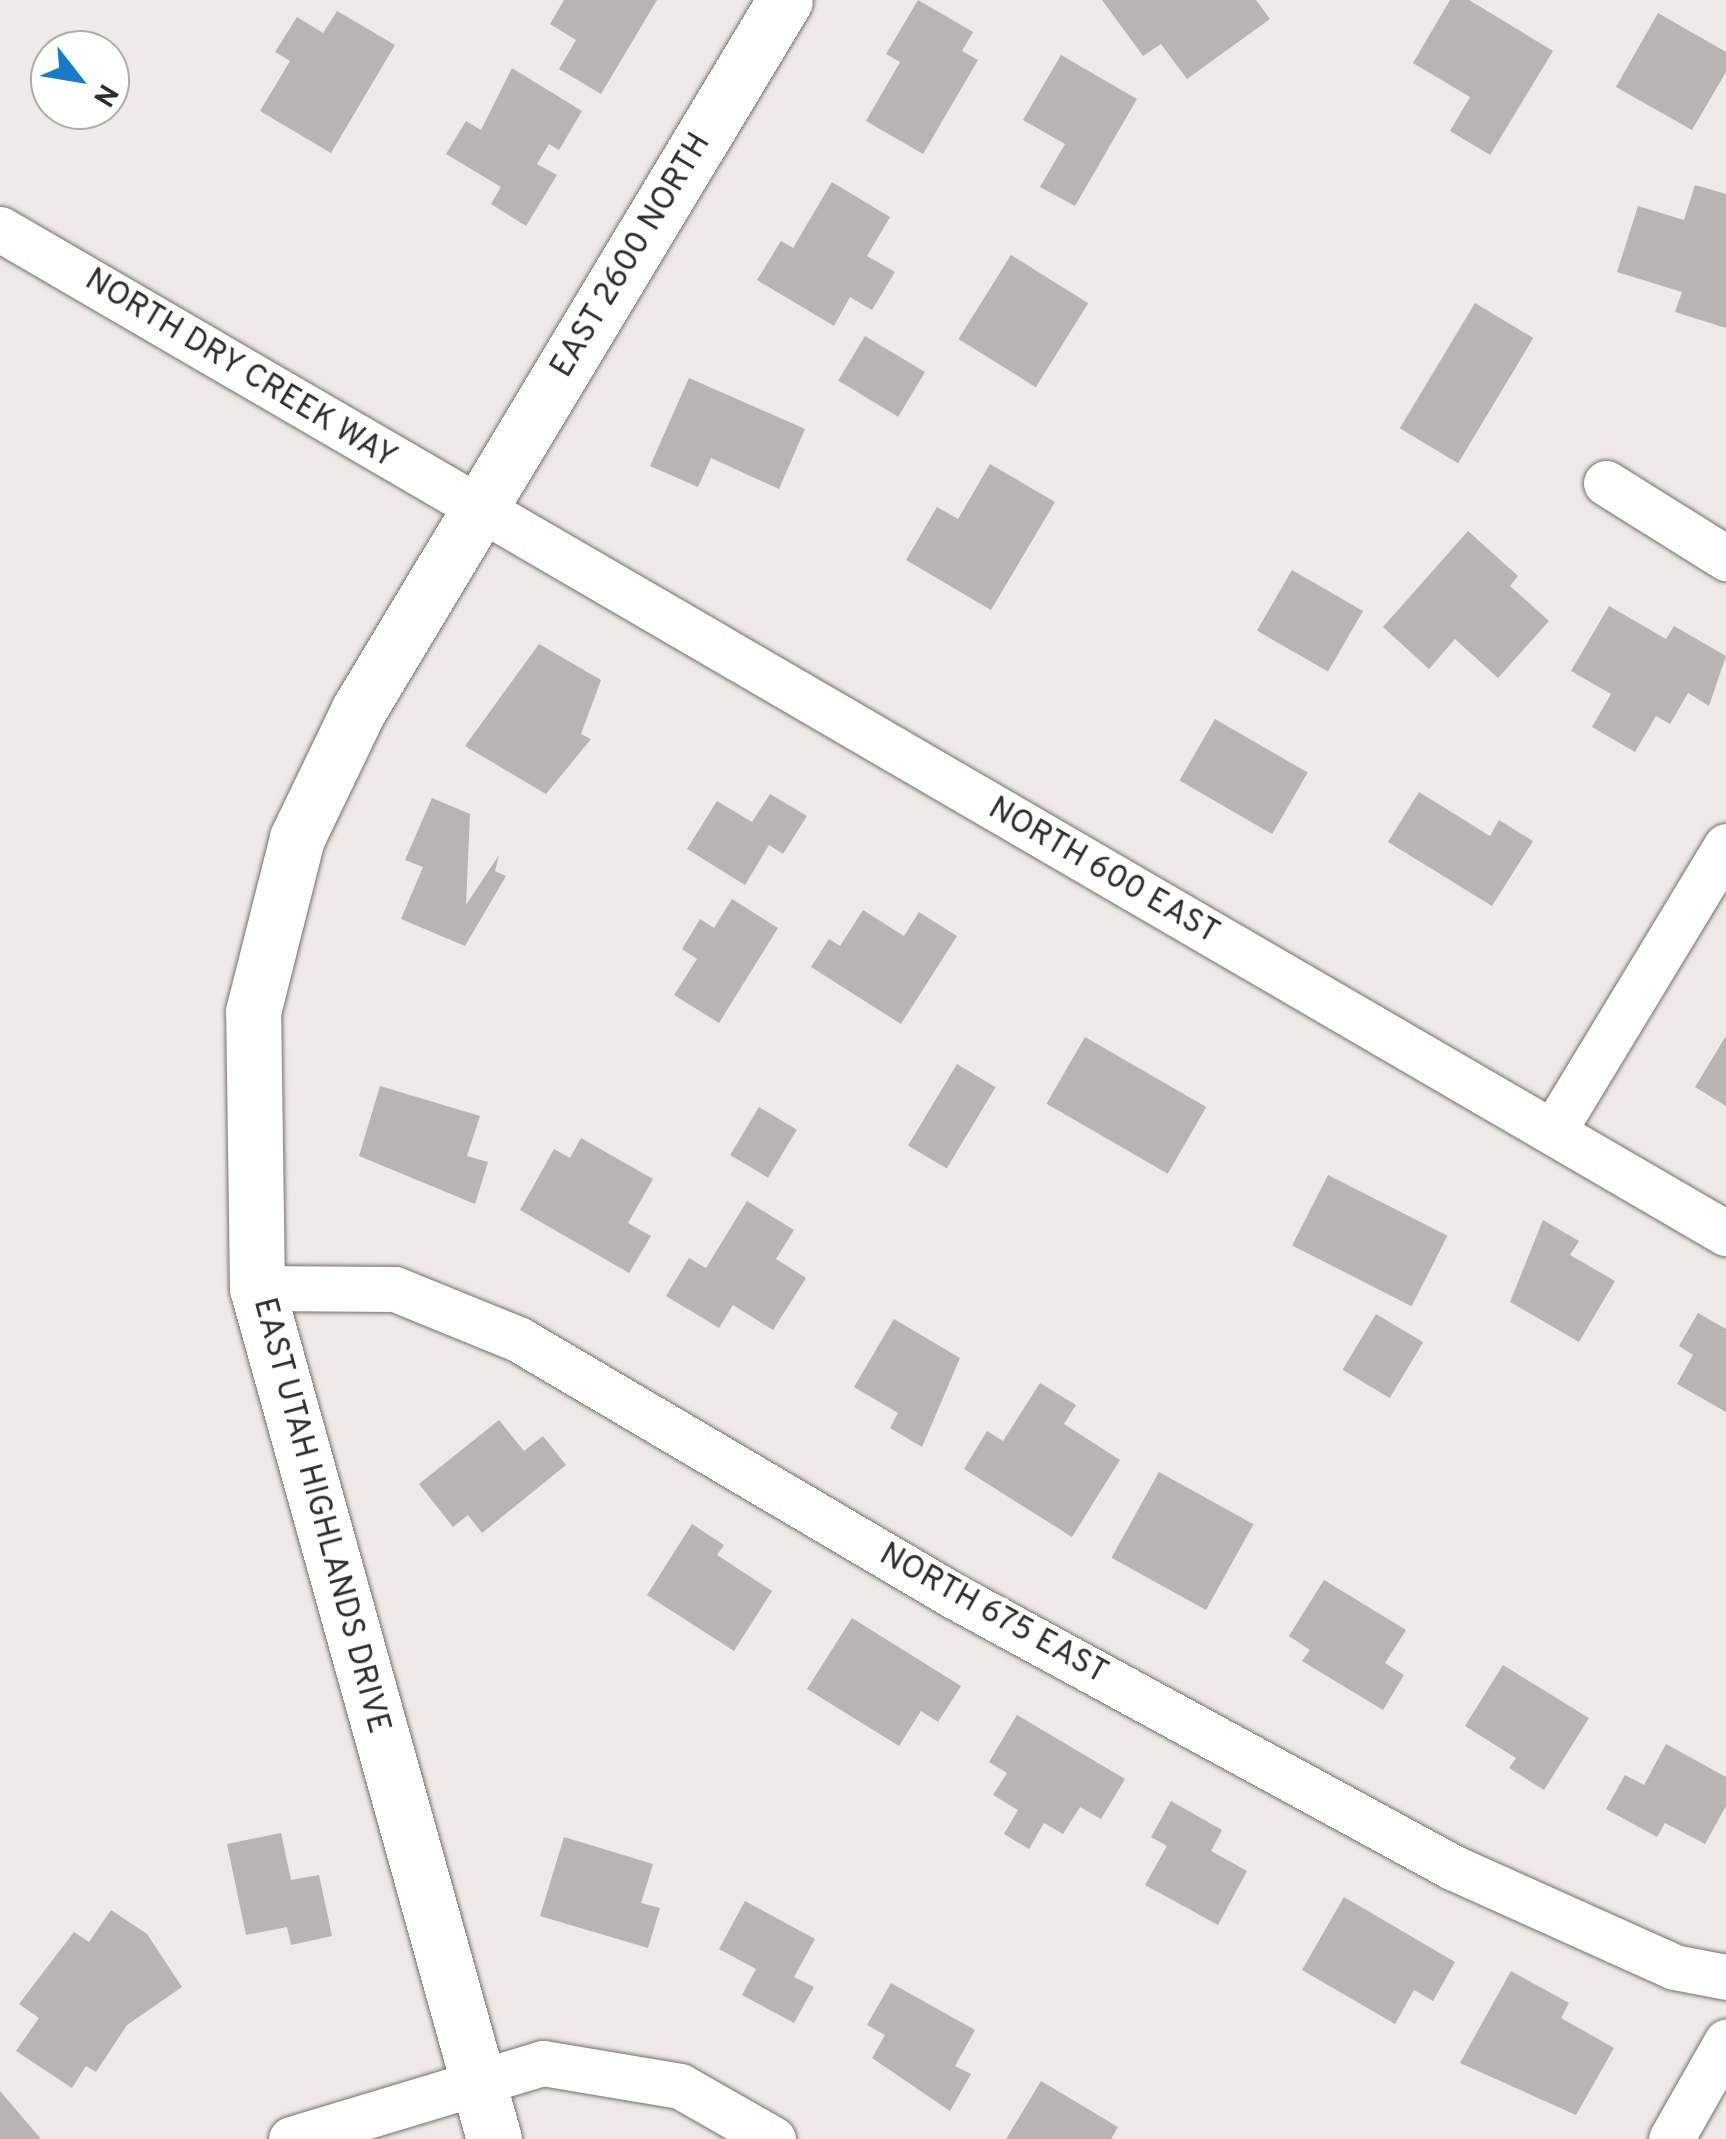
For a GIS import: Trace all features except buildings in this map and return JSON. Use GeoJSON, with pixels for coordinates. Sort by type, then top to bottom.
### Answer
{"type":"FeatureCollection","features":[{"type":"Feature","properties":{"kind":"street","name":"EAST 2600 NORTH"},"geometry":{"type":"LineString","coordinates":[[479,512],[785,0]]}},
{"type":"Feature","properties":{"kind":"street","name":"NORTH DRY CREEK WAY"},"geometry":{"type":"LineString","coordinates":[[0,229],[479,512]]}},
{"type":"Feature","properties":{"kind":"street"},"geometry":{"type":"LineString","coordinates":[[1606,484],[1726,558]]}},
{"type":"Feature","properties":{"kind":"street","name":"NORTH 600 EAST"},"geometry":{"type":"LineString","coordinates":[[479,512],[1554,1130],[1726,1234]]}},
{"type":"Feature","properties":{"kind":"street","name":"EAST UTAH HIGHLANDS DRIVE"},"geometry":{"type":"LineString","coordinates":[[479,512],[358,711],[297,838],[253,1012],[257,1288],[494,2139]]}},
{"type":"Feature","properties":{"kind":"street"},"geometry":{"type":"LineString","coordinates":[[1554,1130],[1726,846]]}},
{"type":"Feature","properties":{"kind":"street","name":"NORTH 675 EAST"},"geometry":{"type":"LineString","coordinates":[[257,1288],[395,1289],[518,1339],[954,1596],[1452,1867],[1674,1968],[1726,1977]]}},
{"type":"Feature","properties":{"kind":"street"},"geometry":{"type":"LineString","coordinates":[[1671,2139],[1726,2042]]}},
{"type":"Feature","properties":{"kind":"street"},"geometry":{"type":"LineString","coordinates":[[291,2139],[477,2080],[574,2064],[680,2086],[772,2139]]}}]}
